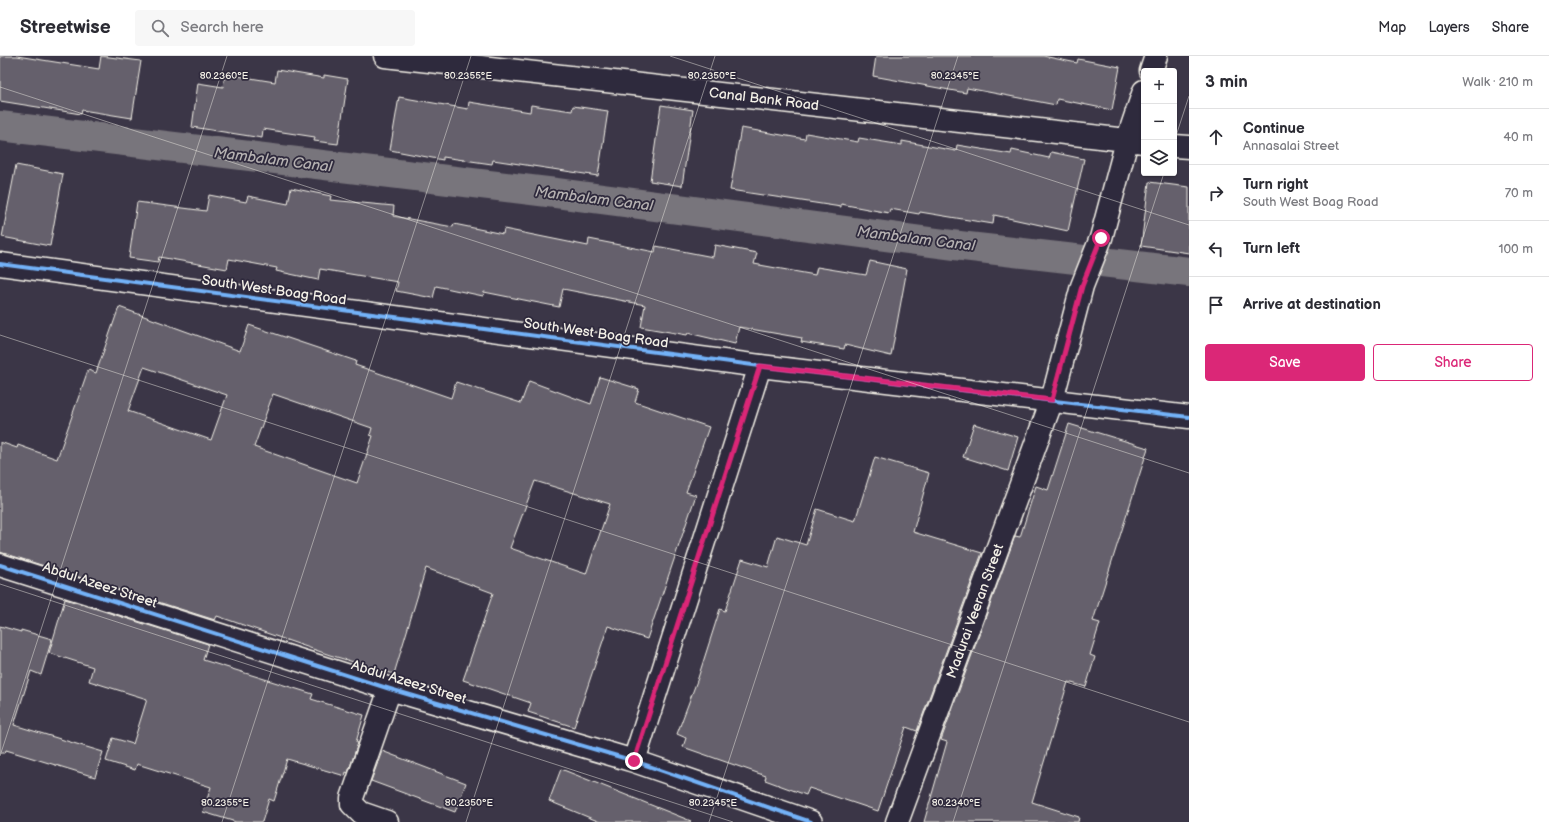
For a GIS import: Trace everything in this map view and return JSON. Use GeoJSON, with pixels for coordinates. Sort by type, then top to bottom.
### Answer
{"type":"FeatureCollection","features":[{"type":"Feature","properties":{"kind":"street","name":"Canal Bank Road"},"geometry":{"type":"LineString","coordinates":[[385,56],[425,58],[1135,142]]}},
{"type":"Feature","properties":{"kind":"street"},"geometry":{"type":"LineString","coordinates":[[1152,68],[1156,56]]}},
{"type":"Feature","properties":{"kind":"street","name":"Madurai Veeran Street"},"geometry":{"type":"LineString","coordinates":[[897,822],[1052,400],[1082,286],[1101,238],[1135,142],[1142,104]]}},
{"type":"Feature","properties":{"kind":"street"},"geometry":{"type":"LineString","coordinates":[[1177,146],[1189,147]]}},
{"type":"Feature","properties":{"kind":"street","name":"South West Boag Road"},"geometry":{"type":"LineString","coordinates":[[0,264],[760,366],[1052,400],[1189,418]]}},
{"type":"Feature","properties":{"kind":"street"},"geometry":{"type":"LineString","coordinates":[[634,761],[760,366]]}},
{"type":"Feature","properties":{"kind":"street","name":"Abdul Azeez Street"},"geometry":{"type":"LineString","coordinates":[[0,565],[390,689],[634,761],[811,822]]}},
{"type":"Feature","properties":{"kind":"street"},"geometry":{"type":"LineString","coordinates":[[387,822],[361,813],[352,804],[352,798],[390,689]]}},
{"type":"Feature","properties":{"kind":"building"},"geometry":{"type":"Polygon","coordinates":[[[0,56],[17,56],[99,69],[101,56],[141,61],[132,118],[82,110],[81,114],[0,101],[0,56]]]}},
{"type":"Feature","properties":{"kind":"building"},"geometry":{"type":"Polygon","coordinates":[[[876,56],[1043,56],[1077,63],[1078,59],[1120,67],[1112,110],[1057,99],[1056,105],[967,88],[966,93],[873,76],[876,56]]]}},
{"type":"Feature","properties":{"kind":"building"},"geometry":{"type":"Polygon","coordinates":[[[277,70],[324,78],[324,75],[348,79],[338,144],[314,141],[315,137],[263,129],[262,138],[192,127],[198,83],[223,87],[225,74],[275,82],[277,70]]]}},
{"type":"Feature","properties":{"kind":"building"},"geometry":{"type":"Polygon","coordinates":[[[399,97],[468,109],[469,102],[530,112],[531,105],[572,111],[573,106],[608,111],[598,176],[493,160],[492,164],[443,157],[443,160],[390,150],[399,97]]]}},
{"type":"Feature","properties":{"kind":"building"},"geometry":{"type":"Polygon","coordinates":[[[661,105],[693,110],[682,186],[650,181],[661,105]]]}},
{"type":"Feature","properties":{"kind":"building"},"geometry":{"type":"Polygon","coordinates":[[[741,128],[805,139],[806,133],[858,142],[859,138],[902,145],[902,141],[956,151],[957,145],[1011,154],[1012,150],[1049,158],[1051,152],[1084,159],[1068,231],[994,215],[993,224],[920,212],[919,214],[890,209],[889,213],[841,204],[841,207],[730,190],[741,128]]]}},
{"type":"Feature","properties":{"kind":"building"},"geometry":{"type":"Polygon","coordinates":[[[16,165],[63,174],[50,246],[2,237],[16,165]]]}},
{"type":"Feature","properties":{"kind":"building"},"geometry":{"type":"Polygon","coordinates":[[[1149,182],[1189,187],[1189,253],[1141,246],[1149,182]]]}},
{"type":"Feature","properties":{"kind":"building"},"geometry":{"type":"Polygon","coordinates":[[[291,188],[331,196],[330,200],[394,206],[393,216],[453,227],[454,224],[503,234],[504,229],[588,246],[589,239],[655,252],[656,246],[713,257],[715,245],[757,253],[754,264],[815,275],[817,267],[866,275],[870,261],[907,269],[891,356],[845,345],[844,349],[801,342],[802,338],[739,327],[735,344],[688,333],[687,335],[641,327],[645,305],[563,289],[559,307],[484,292],[483,296],[436,286],[433,298],[396,291],[398,282],[320,269],[318,280],[276,271],[277,268],[229,259],[227,269],[159,257],[158,262],[129,258],[137,202],[206,211],[209,195],[246,202],[248,196],[288,204],[291,188]]]}},
{"type":"Feature","properties":{"kind":"building"},"geometry":{"type":"Polygon","coordinates":[[[119,307],[240,351],[249,325],[356,361],[355,365],[451,398],[456,382],[521,403],[529,381],[591,404],[600,377],[639,389],[635,402],[709,427],[686,492],[696,495],[647,639],[608,626],[574,727],[528,712],[531,703],[463,680],[493,593],[426,568],[394,674],[330,655],[217,616],[215,620],[0,552],[0,442],[17,448],[18,445],[57,459],[88,370],[96,373],[119,307]],[[144,367],[128,411],[211,440],[227,395],[144,367]],[[273,394],[254,447],[357,483],[373,436],[370,435],[372,428],[273,394]],[[535,481],[510,548],[586,574],[610,504],[535,481]]]}},
{"type":"Feature","properties":{"kind":"building"},"geometry":{"type":"Polygon","coordinates":[[[974,424],[1018,437],[1008,471],[963,457],[974,424]]]}},
{"type":"Feature","properties":{"kind":"building"},"geometry":{"type":"Polygon","coordinates":[[[1069,424],[1148,448],[1093,621],[1100,623],[1090,655],[1095,657],[1086,687],[1068,682],[1032,802],[1079,817],[1078,822],[924,822],[947,742],[941,740],[1015,536],[1020,537],[1036,486],[1048,490],[1069,424]]]}},
{"type":"Feature","properties":{"kind":"building"},"geometry":{"type":"Polygon","coordinates":[[[875,457],[929,473],[913,532],[982,553],[917,731],[906,727],[878,811],[809,788],[806,795],[765,780],[766,776],[683,747],[686,738],[677,734],[698,678],[720,609],[725,611],[742,559],[768,567],[777,536],[806,545],[817,509],[855,521],[875,457]]]}},
{"type":"Feature","properties":{"kind":"building"},"geometry":{"type":"Polygon","coordinates":[[[65,599],[208,644],[203,660],[313,694],[311,699],[364,715],[356,742],[358,743],[348,773],[346,772],[345,776],[287,759],[274,801],[269,799],[262,822],[236,822],[203,812],[211,787],[137,764],[135,770],[106,761],[113,738],[133,744],[147,699],[89,681],[93,667],[49,653],[65,599]]]}},
{"type":"Feature","properties":{"kind":"building"},"geometry":{"type":"Polygon","coordinates":[[[0,626],[21,632],[21,630],[52,639],[41,675],[31,671],[14,725],[103,752],[95,777],[6,750],[5,753],[0,753],[0,626]]]}},
{"type":"Feature","properties":{"kind":"building"},"geometry":{"type":"Polygon","coordinates":[[[382,751],[466,783],[455,812],[371,781],[382,751]]]}},
{"type":"Feature","properties":{"kind":"building"},"geometry":{"type":"Polygon","coordinates":[[[561,769],[691,821],[600,822],[549,801],[561,769]]]}},
{"type":"Feature","properties":{"kind":"waterway","name":"Mambalam Canal"},"geometry":{"type":"LineString","coordinates":[[0,126],[556,193],[961,246],[1189,272]]}},
{"type":"Feature","properties":{"kind":"cycle path"},"geometry":{"type":"LineString","coordinates":[[0,264],[760,366],[1189,417]]}},
{"type":"Feature","properties":{"kind":"cycle path"},"geometry":{"type":"LineString","coordinates":[[0,565],[390,689],[634,761],[811,822]]}},
{"type":"Feature","properties":{"kind":"route"},"geometry":{"type":"LineString","coordinates":[[634,761],[760,366],[1052,400],[1082,286],[1101,238]]}}]}
